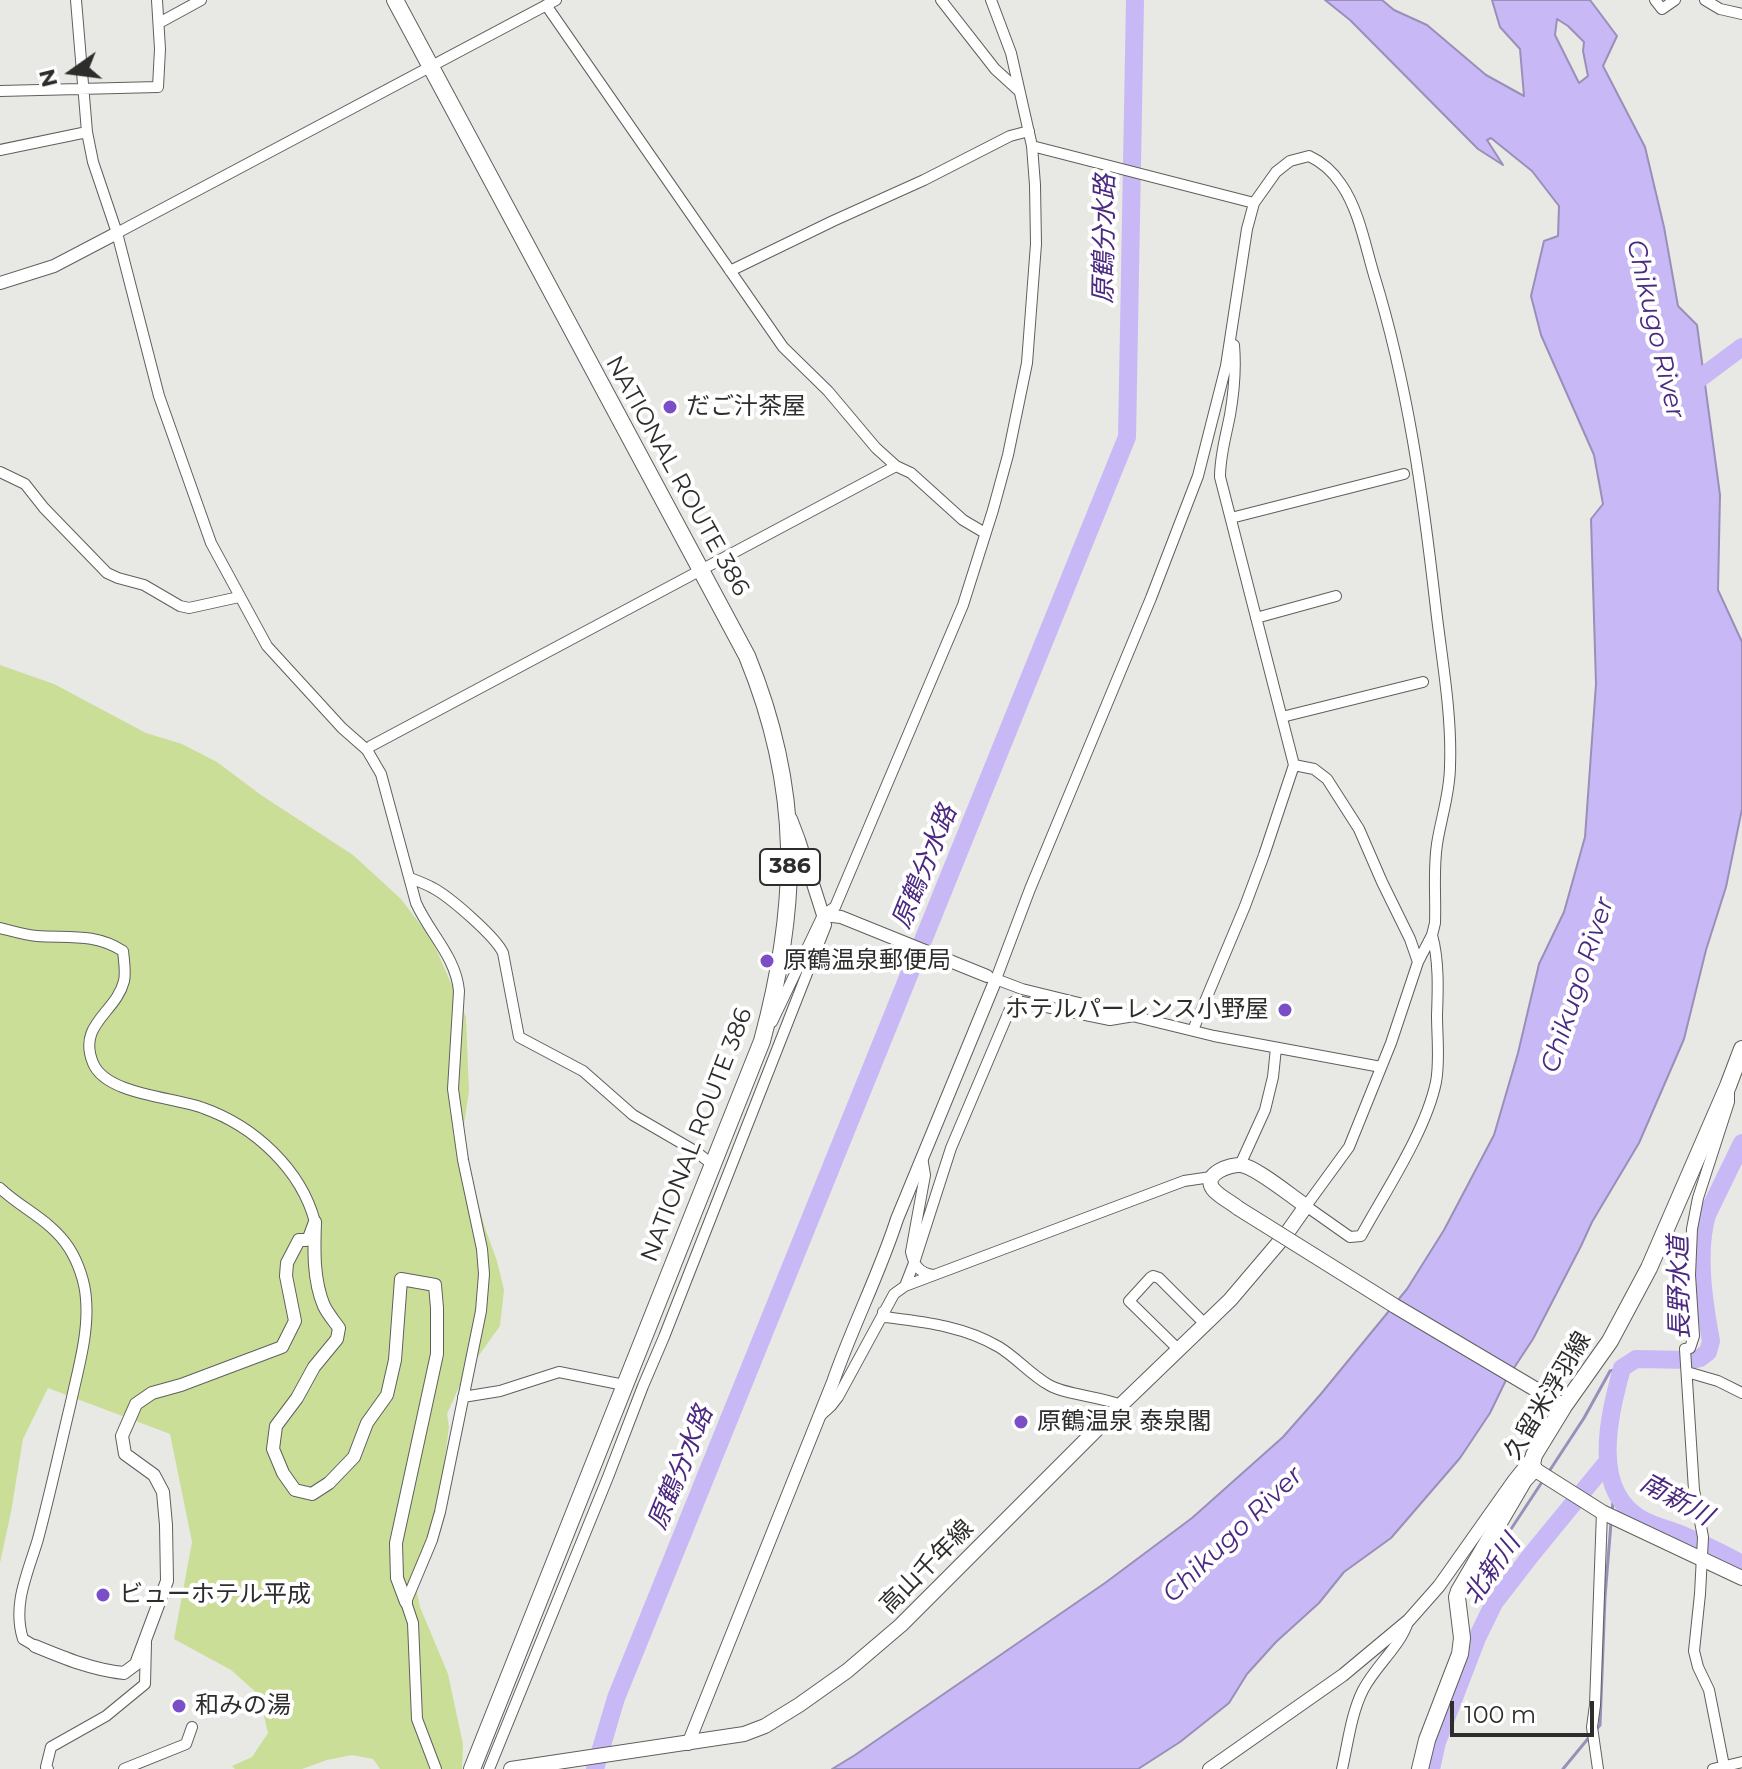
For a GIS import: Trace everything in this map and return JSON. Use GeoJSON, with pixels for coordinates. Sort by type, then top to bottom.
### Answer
{"type":"FeatureCollection","features":[{"type":"Feature","properties":{"kind":"main road","name":"NATIONAL ROUTE 386"},"geometry":{"type":"LineString","coordinates":[[395,0],[747,656],[778,755],[788,812],[788,912],[780,970],[762,1041],[472,1769]]}},
{"type":"Feature","properties":{"kind":"main road","name":"久留米浮羽線"},"geometry":{"type":"LineString","coordinates":[[1420,1769],[1427,1740],[1460,1654],[1459,1591],[1524,1480],[1536,1466],[1560,1404],[1610,1341],[1649,1268],[1742,1049]]}},
{"type":"Feature","properties":{"kind":"main road"},"geometry":{"type":"LineString","coordinates":[[1306,1206],[1240,1165],[1220,1170],[1211,1177],[1213,1189],[1238,1208],[1560,1404]]}},
{"type":"Feature","properties":{"kind":"main road","name":"高山千年線"},"geometry":{"type":"LineString","coordinates":[[511,1769],[744,1734],[765,1726],[799,1705],[847,1671],[901,1625],[1230,1300],[1306,1206]]}},
{"type":"Feature","properties":{"kind":"main road"},"geometry":{"type":"LineString","coordinates":[[1536,1466],[1605,1514],[1702,1554],[1742,1578]]}},
{"type":"Feature","properties":{"kind":"street"},"geometry":{"type":"LineString","coordinates":[[76,0],[87,132],[93,162],[117,233],[163,407],[211,543],[267,646],[342,728],[367,750],[381,774],[416,903],[458,977],[453,1089],[463,1160],[482,1249],[484,1274],[481,1311],[440,1512],[432,1540],[406,1602]]}},
{"type":"Feature","properties":{"kind":"street"},"geometry":{"type":"LineString","coordinates":[[0,91],[158,87],[157,0]]}},
{"type":"Feature","properties":{"kind":"street"},"geometry":{"type":"LineString","coordinates":[[159,23],[201,0]]}},
{"type":"Feature","properties":{"kind":"street"},"geometry":{"type":"LineString","coordinates":[[941,0],[995,69],[1020,91]]}},
{"type":"Feature","properties":{"kind":"street"},"geometry":{"type":"LineString","coordinates":[[762,1041],[823,915],[835,907],[963,605],[1008,455],[1027,363],[1036,244],[1035,147],[1011,53],[991,0]]}},
{"type":"Feature","properties":{"kind":"street"},"geometry":{"type":"LineString","coordinates":[[1655,0],[1662,9],[1675,0]]}},
{"type":"Feature","properties":{"kind":"street"},"geometry":{"type":"LineString","coordinates":[[1705,0],[1720,9],[1742,14]]}},
{"type":"Feature","properties":{"kind":"street"},"geometry":{"type":"LineString","coordinates":[[0,283],[54,266],[551,2],[783,347],[828,391],[876,448],[896,466],[911,473],[963,520],[985,533]]}},
{"type":"Feature","properties":{"kind":"street"},"geometry":{"type":"LineString","coordinates":[[730,271],[1010,136],[1029,131]]}},
{"type":"Feature","properties":{"kind":"street"},"geometry":{"type":"LineString","coordinates":[[0,150],[87,132]]}},
{"type":"Feature","properties":{"kind":"street"},"geometry":{"type":"LineString","coordinates":[[1035,147],[1250,202]]}},
{"type":"Feature","properties":{"kind":"street"},"geometry":{"type":"LineString","coordinates":[[682,1744],[886,1255],[897,1219],[992,978],[1151,598],[1198,476],[1232,331],[1250,202],[1290,161],[1309,156],[1329,169],[1353,205],[1391,335],[1420,472],[1446,682],[1451,766],[1436,848],[1435,923],[1432,935],[1418,962],[1391,1043],[1349,1147],[1306,1206],[1350,1237],[1361,1236],[1428,1109],[1436,1080],[1437,1001],[1432,935]]}},
{"type":"Feature","properties":{"kind":"street"},"geometry":{"type":"LineString","coordinates":[[1193,1030],[1245,906],[1294,765],[1220,477],[1234,382],[1232,331]]}},
{"type":"Feature","properties":{"kind":"street"},"geometry":{"type":"LineString","coordinates":[[367,750],[896,466]]}},
{"type":"Feature","properties":{"kind":"street"},"geometry":{"type":"LineString","coordinates":[[0,472],[25,484],[107,573],[144,585],[189,608],[239,597]]}},
{"type":"Feature","properties":{"kind":"street"},"geometry":{"type":"LineString","coordinates":[[1231,518],[1404,474]]}},
{"type":"Feature","properties":{"kind":"street"},"geometry":{"type":"LineString","coordinates":[[1256,618],[1336,596]]}},
{"type":"Feature","properties":{"kind":"street"},"geometry":{"type":"LineString","coordinates":[[1282,717],[1423,682]]}},
{"type":"Feature","properties":{"kind":"street"},"geometry":{"type":"LineString","coordinates":[[1294,765],[1314,769],[1327,779],[1359,829],[1418,962]]}},
{"type":"Feature","properties":{"kind":"street"},"geometry":{"type":"LineString","coordinates":[[489,1769],[826,925],[788,812]]}},
{"type":"Feature","properties":{"kind":"street"},"geometry":{"type":"LineString","coordinates":[[410,878],[435,889],[482,927],[500,946],[519,1037],[583,1071],[633,1115],[713,1165]]}},
{"type":"Feature","properties":{"kind":"street"},"geometry":{"type":"LineString","coordinates":[[823,915],[841,917],[1022,989],[1214,1036],[1381,1067]]}},
{"type":"Feature","properties":{"kind":"street"},"geometry":{"type":"LineString","coordinates":[[0,928],[36,936],[78,936],[109,942],[123,951],[124,982],[117,997],[92,1029],[89,1042],[93,1064],[113,1083],[201,1107],[224,1116],[252,1133],[271,1150],[310,1202],[315,1222],[314,1252],[319,1289],[325,1309],[339,1328],[337,1339],[314,1367],[297,1398],[276,1426],[273,1449],[283,1473],[295,1490],[312,1494],[329,1483],[354,1457],[367,1423],[387,1395],[395,1360],[401,1279],[435,1285],[437,1354],[396,1543],[397,1578],[413,1623],[417,1719],[436,1769]]}},
{"type":"Feature","properties":{"kind":"street"},"geometry":{"type":"LineString","coordinates":[[905,1286],[949,1151],[1013,1002],[1110,1020],[1134,1016]]}},
{"type":"Feature","properties":{"kind":"street"},"geometry":{"type":"LineString","coordinates":[[1240,1165],[1265,1110],[1276,1048]]}},
{"type":"Feature","properties":{"kind":"street"},"geometry":{"type":"LineString","coordinates":[[1728,1086],[1729,1102],[1698,1198],[1692,1229],[1690,1275],[1694,1336],[1690,1348],[1685,1349],[1694,1490],[1703,1537],[1694,1651],[1709,1690],[1719,1768],[1742,1762]]}},
{"type":"Feature","properties":{"kind":"street"},"geometry":{"type":"LineString","coordinates":[[922,1157],[925,1175],[911,1247],[914,1263],[920,1270],[935,1275]]}},
{"type":"Feature","properties":{"kind":"street"},"geometry":{"type":"LineString","coordinates":[[819,1416],[838,1397],[883,1312],[894,1294],[905,1286],[1184,1181],[1211,1177]]}},
{"type":"Feature","properties":{"kind":"street"},"geometry":{"type":"LineString","coordinates":[[0,1188],[28,1208],[68,1245],[78,1265],[86,1298],[86,1323],[79,1363],[50,1492],[20,1601],[18,1624],[23,1639],[35,1646],[105,1671],[124,1673],[136,1664],[167,1581],[163,1492],[154,1475],[125,1454],[122,1436],[136,1404],[152,1393],[282,1347],[295,1321],[286,1276],[287,1263],[299,1240],[309,1238],[315,1222]]}},
{"type":"Feature","properties":{"kind":"street"},"geometry":{"type":"LineString","coordinates":[[1178,1349],[1129,1301],[1150,1278],[1159,1278],[1204,1323]]}},
{"type":"Feature","properties":{"kind":"street"},"geometry":{"type":"LineString","coordinates":[[883,1312],[885,1317],[972,1333],[999,1347],[1050,1386],[1121,1405]]}},
{"type":"Feature","properties":{"kind":"street"},"geometry":{"type":"LineString","coordinates":[[1687,1371],[1742,1393]]}},
{"type":"Feature","properties":{"kind":"street"},"geometry":{"type":"LineString","coordinates":[[463,1397],[500,1391],[559,1372],[624,1385]]}},
{"type":"Feature","properties":{"kind":"street"},"geometry":{"type":"LineString","coordinates":[[1209,1769],[1343,1675],[1409,1620],[1439,1586],[1514,1480],[1536,1466]]}},
{"type":"Feature","properties":{"kind":"street"},"geometry":{"type":"LineString","coordinates":[[1598,1769],[1592,1727],[1605,1514]]}},
{"type":"Feature","properties":{"kind":"street"},"geometry":{"type":"LineString","coordinates":[[1342,1769],[1364,1689],[1404,1634],[1409,1620]]}},
{"type":"Feature","properties":{"kind":"street"},"geometry":{"type":"LineString","coordinates":[[48,1769],[51,1747],[106,1716],[145,1684],[146,1636]]}},
{"type":"Feature","properties":{"kind":"street"},"geometry":{"type":"LineString","coordinates":[[124,1769],[186,1744],[192,1727]]}},
{"type":"Feature","properties":{"kind":"green space"},"geometry":{"type":"Polygon","coordinates":[[[0,665],[54,684],[146,733],[182,744],[217,762],[261,795],[353,855],[401,899],[432,940],[466,1017],[469,1091],[464,1125],[466,1158],[504,1290],[500,1326],[464,1376],[447,1414],[449,1427],[442,1481],[416,1588],[420,1607],[448,1674],[463,1744],[462,1769],[380,1769],[373,1759],[352,1755],[302,1769],[235,1769],[232,1766],[252,1757],[268,1733],[259,1695],[231,1670],[174,1639],[192,1542],[170,1434],[48,1388],[23,1439],[0,1563],[0,665]]]}},
{"type":"Feature","properties":{"kind":"water","name":"Chikugo River"},"geometry":{"type":"Polygon","coordinates":[[[1325,0],[1382,0],[1394,10],[1427,25],[1486,75],[1524,96],[1520,49],[1500,27],[1492,0],[1590,0],[1617,36],[1603,66],[1645,147],[1678,306],[1697,325],[1720,495],[1718,590],[1742,642],[1742,809],[1726,887],[1706,950],[1684,1039],[1639,1143],[1592,1222],[1533,1339],[1460,1458],[1391,1538],[1344,1572],[1319,1603],[1276,1642],[1247,1674],[1229,1703],[1180,1742],[1138,1769],[832,1769],[1105,1583],[1192,1518],[1283,1437],[1320,1395],[1407,1289],[1444,1230],[1494,1135],[1539,964],[1564,912],[1585,837],[1596,684],[1591,519],[1603,504],[1594,455],[1541,335],[1531,296],[1544,241],[1558,236],[1559,206],[1532,171],[1491,138],[1487,140],[1503,165],[1478,149],[1350,20],[1325,0]],[[1557,19],[1555,35],[1579,83],[1588,76],[1584,42],[1557,19]]]}},
{"type":"Feature","properties":{"kind":"waterway","name":"原鶴分水路"},"geometry":{"type":"LineString","coordinates":[[595,1769],[616,1698],[1127,437],[1135,0]]}},
{"type":"Feature","properties":{"kind":"waterway","name":"Chikugo River"},"geometry":{"type":"LineString","coordinates":[[1687,388],[1742,347]]}},
{"type":"Feature","properties":{"kind":"waterway","name":"長野水道"},"geometry":{"type":"LineString","coordinates":[[1742,1143],[1707,1215],[1704,1230],[1702,1278],[1711,1341],[1708,1352],[1692,1360],[1636,1359],[1622,1368],[1612,1408],[1608,1452],[1616,1492],[1627,1508],[1649,1523],[1688,1537],[1742,1564]]}},
{"type":"Feature","properties":{"kind":"waterway"},"geometry":{"type":"LineString","coordinates":[[1548,1473],[1610,1371],[1622,1368]]}},
{"type":"Feature","properties":{"kind":"waterway","name":"北新川"},"geometry":{"type":"LineString","coordinates":[[1431,1769],[1437,1742],[1477,1638],[1494,1603],[1608,1461]]}},
{"type":"Feature","properties":{"kind":"waterway"},"geometry":{"type":"LineString","coordinates":[[1486,1567],[1544,1479]]}},
{"type":"Feature","properties":{"kind":"waterway"},"geometry":{"type":"LineString","coordinates":[[1612,1512],[1617,1497]]}},
{"type":"Feature","properties":{"kind":"waterway"},"geometry":{"type":"LineString","coordinates":[[1596,1730],[1600,1725],[1611,1523]]}},
{"type":"Feature","properties":{"kind":"waterway"},"geometry":{"type":"LineString","coordinates":[[1563,1769],[1591,1735]]}},
{"type":"Feature","properties":{"kind":"place","name":"だご汁茶屋"},"geometry":{"type":"Point","coordinates":[670,407]}},
{"type":"Feature","properties":{"kind":"place","name":"原鶴温泉郵便局"},"geometry":{"type":"Point","coordinates":[767,961]}},
{"type":"Feature","properties":{"kind":"place","name":"ホテルパーレンス小野屋"},"geometry":{"type":"Point","coordinates":[1285,1010]}},
{"type":"Feature","properties":{"kind":"place","name":"原鶴温泉 泰泉閣"},"geometry":{"type":"Point","coordinates":[1021,1422]}},
{"type":"Feature","properties":{"kind":"place","name":"ビューホテル平成"},"geometry":{"type":"Point","coordinates":[103,1595]}},
{"type":"Feature","properties":{"kind":"place","name":"和みの湯"},"geometry":{"type":"Point","coordinates":[179,1706]}},
{"type":"Feature","properties":{"kind":"water label","name":"南新川"},"geometry":{"type":"Point","coordinates":[1676,1500]}}]}
